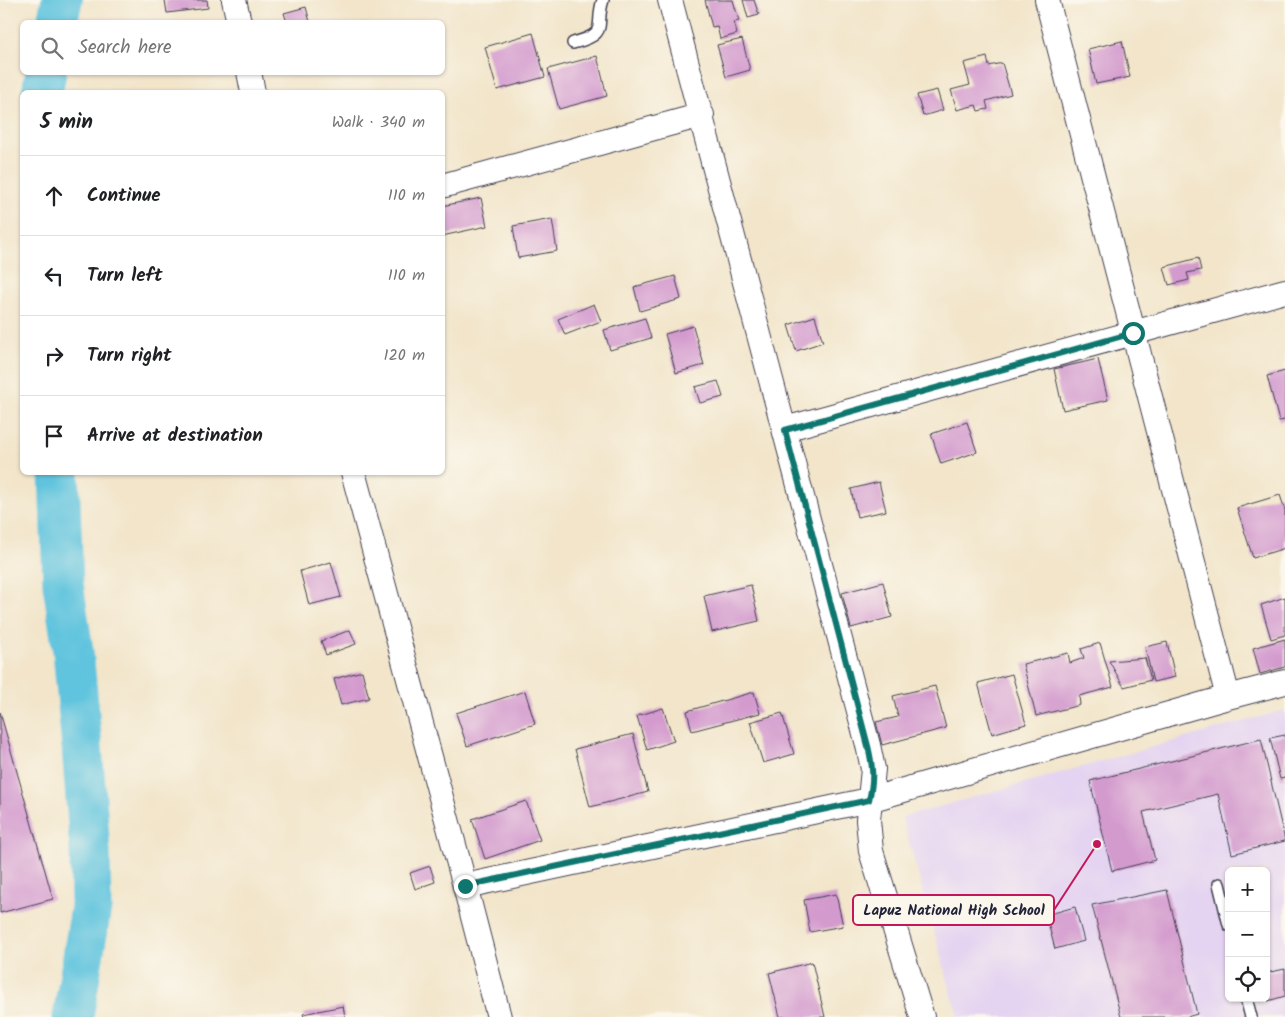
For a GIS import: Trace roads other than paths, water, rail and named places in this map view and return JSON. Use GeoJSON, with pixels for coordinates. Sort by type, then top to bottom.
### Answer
{"type":"FeatureCollection","features":[{"type":"Feature","properties":{"kind":"street"},"geometry":{"type":"LineString","coordinates":[[234,0],[238,20]]}},
{"type":"Feature","properties":{"kind":"street"},"geometry":{"type":"LineString","coordinates":[[670,0],[868,746],[873,769],[868,820],[871,851],[922,1017]]}},
{"type":"Feature","properties":{"kind":"street"},"geometry":{"type":"LineString","coordinates":[[1047,0],[1228,696]]}},
{"type":"Feature","properties":{"kind":"street"},"geometry":{"type":"LineString","coordinates":[[250,75],[253,90]]}},
{"type":"Feature","properties":{"kind":"street"},"geometry":{"type":"LineString","coordinates":[[445,185],[702,115]]}},
{"type":"Feature","properties":{"kind":"street"},"geometry":{"type":"LineString","coordinates":[[785,430],[1285,291]]}},
{"type":"Feature","properties":{"kind":"street"},"geometry":{"type":"LineString","coordinates":[[354,475],[499,1017]]}},
{"type":"Feature","properties":{"kind":"street"},"geometry":{"type":"LineString","coordinates":[[465,886],[869,800],[1228,696],[1285,682]]}},
{"type":"Feature","properties":{"kind":"lane"},"geometry":{"type":"LineString","coordinates":[[574,43],[590,38],[597,32],[600,26],[603,0]]}},
{"type":"Feature","properties":{"kind":"lane"},"geometry":{"type":"LineString","coordinates":[[1219,884],[1226,912]]}},
{"type":"Feature","properties":{"kind":"lane"},"geometry":{"type":"LineString","coordinates":[[1247,1002],[1251,1017]]}},
{"type":"Feature","properties":{"kind":"waterway"},"geometry":{"type":"LineString","coordinates":[[57,20],[62,0]]}},
{"type":"Feature","properties":{"kind":"waterway"},"geometry":{"type":"LineString","coordinates":[[42,90],[45,75]]}},
{"type":"Feature","properties":{"kind":"waterway"},"geometry":{"type":"LineString","coordinates":[[59,475],[63,584],[73,651],[90,851],[91,908],[73,1017]]}},
{"type":"Feature","properties":{"kind":"place","name":"Lapuz National High School"},"geometry":{"type":"Point","coordinates":[1097,844]}}]}
